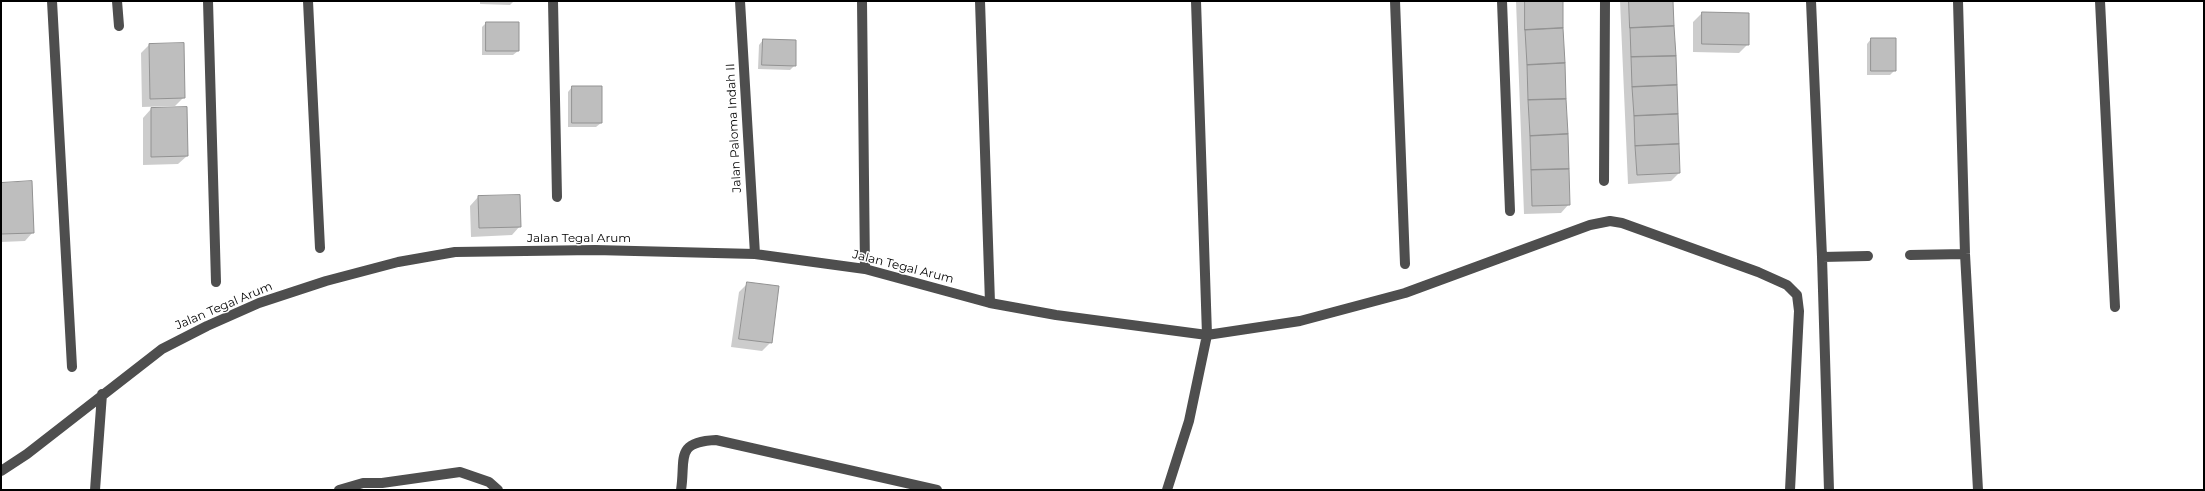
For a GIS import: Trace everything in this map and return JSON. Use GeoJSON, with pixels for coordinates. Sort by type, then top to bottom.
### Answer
{"type":"FeatureCollection","features":[{"type":"Feature","properties":{"kind":"street"},"geometry":{"type":"LineString","coordinates":[[52,1],[72,367]]}},
{"type":"Feature","properties":{"kind":"street"},"geometry":{"type":"LineString","coordinates":[[117,1],[119,26]]}},
{"type":"Feature","properties":{"kind":"street"},"geometry":{"type":"LineString","coordinates":[[208,1],[216,282]]}},
{"type":"Feature","properties":{"kind":"street"},"geometry":{"type":"LineString","coordinates":[[308,1],[320,248]]}},
{"type":"Feature","properties":{"kind":"street"},"geometry":{"type":"LineString","coordinates":[[553,1],[556,197]]}},
{"type":"Feature","properties":{"kind":"street","name":"Jalan Paloma Indah II"},"geometry":{"type":"LineString","coordinates":[[740,1],[755,254]]}},
{"type":"Feature","properties":{"kind":"street"},"geometry":{"type":"LineString","coordinates":[[862,1],[865,269]]}},
{"type":"Feature","properties":{"kind":"street"},"geometry":{"type":"LineString","coordinates":[[980,1],[990,303]]}},
{"type":"Feature","properties":{"kind":"street"},"geometry":{"type":"LineString","coordinates":[[1166,490],[1189,421],[1207,335],[1196,1]]}},
{"type":"Feature","properties":{"kind":"street"},"geometry":{"type":"LineString","coordinates":[[1395,1],[1405,264]]}},
{"type":"Feature","properties":{"kind":"street"},"geometry":{"type":"LineString","coordinates":[[1502,1],[1510,211]]}},
{"type":"Feature","properties":{"kind":"street"},"geometry":{"type":"LineString","coordinates":[[1604,181],[1605,1]]}},
{"type":"Feature","properties":{"kind":"street"},"geometry":{"type":"LineString","coordinates":[[1811,1],[1822,257],[1829,490]]}},
{"type":"Feature","properties":{"kind":"street"},"geometry":{"type":"LineString","coordinates":[[1958,1],[1965,254],[1978,490]]}},
{"type":"Feature","properties":{"kind":"street"},"geometry":{"type":"LineString","coordinates":[[2100,1],[2115,306]]}},
{"type":"Feature","properties":{"kind":"street","name":"Jalan Tegal Arum"},"geometry":{"type":"LineString","coordinates":[[1,471],[28,454],[102,394],[162,349],[206,326],[266,300],[326,281],[398,262],[455,252],[595,250],[755,254],[865,269],[990,303],[1056,315],[1207,335],[1300,321],[1405,293],[1590,225],[1606,222],[1622,223],[1758,272],[1793,289],[1799,303],[1799,311],[1790,490]]}},
{"type":"Feature","properties":{"kind":"street"},"geometry":{"type":"LineString","coordinates":[[1910,255],[1965,254]]}},
{"type":"Feature","properties":{"kind":"street"},"geometry":{"type":"LineString","coordinates":[[1822,257],[1868,256]]}},
{"type":"Feature","properties":{"kind":"street"},"geometry":{"type":"LineString","coordinates":[[95,490],[102,394]]}},
{"type":"Feature","properties":{"kind":"street"},"geometry":{"type":"LineString","coordinates":[[681,490],[685,452],[691,445],[700,441],[716,440],[937,490]]}},
{"type":"Feature","properties":{"kind":"street"},"geometry":{"type":"LineString","coordinates":[[338,490],[363,483],[382,483],[460,472],[489,482],[498,490]]}},
{"type":"Feature","properties":{"kind":"building"},"geometry":{"type":"Polygon","coordinates":[[[1525,1],[1563,1],[1563,28],[1525,30],[1525,1]]]}},
{"type":"Feature","properties":{"kind":"building"},"geometry":{"type":"Polygon","coordinates":[[[1629,1],[1673,1],[1674,26],[1630,28],[1629,1]]]}},
{"type":"Feature","properties":{"kind":"building"},"geometry":{"type":"Polygon","coordinates":[[[1702,12],[1749,13],[1749,45],[1702,44],[1702,12]]]}},
{"type":"Feature","properties":{"kind":"building"},"geometry":{"type":"Polygon","coordinates":[[[486,22],[519,22],[519,51],[486,51],[486,22]]]}},
{"type":"Feature","properties":{"kind":"building"},"geometry":{"type":"Polygon","coordinates":[[[1674,26],[1676,56],[1631,57],[1630,28],[1674,26]]]}},
{"type":"Feature","properties":{"kind":"building"},"geometry":{"type":"Polygon","coordinates":[[[1563,28],[1565,63],[1527,65],[1525,30],[1563,28]]]}},
{"type":"Feature","properties":{"kind":"building"},"geometry":{"type":"Polygon","coordinates":[[[1871,38],[1896,38],[1896,71],[1871,71],[1871,38]]]}},
{"type":"Feature","properties":{"kind":"building"},"geometry":{"type":"Polygon","coordinates":[[[763,39],[796,40],[796,66],[762,65],[763,39]]]}},
{"type":"Feature","properties":{"kind":"building"},"geometry":{"type":"Polygon","coordinates":[[[184,43],[185,98],[150,99],[149,44],[184,43]]]}},
{"type":"Feature","properties":{"kind":"building"},"geometry":{"type":"Polygon","coordinates":[[[1676,56],[1677,85],[1632,87],[1631,57],[1676,56]]]}},
{"type":"Feature","properties":{"kind":"building"},"geometry":{"type":"Polygon","coordinates":[[[1565,63],[1566,99],[1528,100],[1527,65],[1565,63]]]}},
{"type":"Feature","properties":{"kind":"building"},"geometry":{"type":"Polygon","coordinates":[[[1677,85],[1678,114],[1634,116],[1632,87],[1677,85]]]}},
{"type":"Feature","properties":{"kind":"building"},"geometry":{"type":"Polygon","coordinates":[[[572,86],[602,86],[602,123],[572,123],[572,86]]]}},
{"type":"Feature","properties":{"kind":"building"},"geometry":{"type":"Polygon","coordinates":[[[1566,99],[1568,134],[1530,136],[1528,100],[1566,99]]]}},
{"type":"Feature","properties":{"kind":"building"},"geometry":{"type":"Polygon","coordinates":[[[187,107],[188,156],[151,157],[151,108],[187,107]]]}},
{"type":"Feature","properties":{"kind":"building"},"geometry":{"type":"Polygon","coordinates":[[[1678,114],[1679,144],[1635,146],[1634,116],[1678,114]]]}},
{"type":"Feature","properties":{"kind":"building"},"geometry":{"type":"Polygon","coordinates":[[[1568,134],[1569,169],[1531,170],[1530,136],[1568,134]]]}},
{"type":"Feature","properties":{"kind":"building"},"geometry":{"type":"Polygon","coordinates":[[[1679,144],[1680,173],[1637,175],[1635,146],[1679,144]]]}},
{"type":"Feature","properties":{"kind":"building"},"geometry":{"type":"Polygon","coordinates":[[[1569,169],[1570,205],[1532,206],[1531,170],[1569,169]]]}},
{"type":"Feature","properties":{"kind":"building"},"geometry":{"type":"Polygon","coordinates":[[[32,181],[34,233],[1,234],[1,183],[32,181]]]}},
{"type":"Feature","properties":{"kind":"building"},"geometry":{"type":"Polygon","coordinates":[[[520,195],[521,227],[479,228],[478,196],[520,195]]]}},
{"type":"Feature","properties":{"kind":"building"},"geometry":{"type":"Polygon","coordinates":[[[747,282],[779,286],[772,343],[739,339],[747,282]]]}}]}
